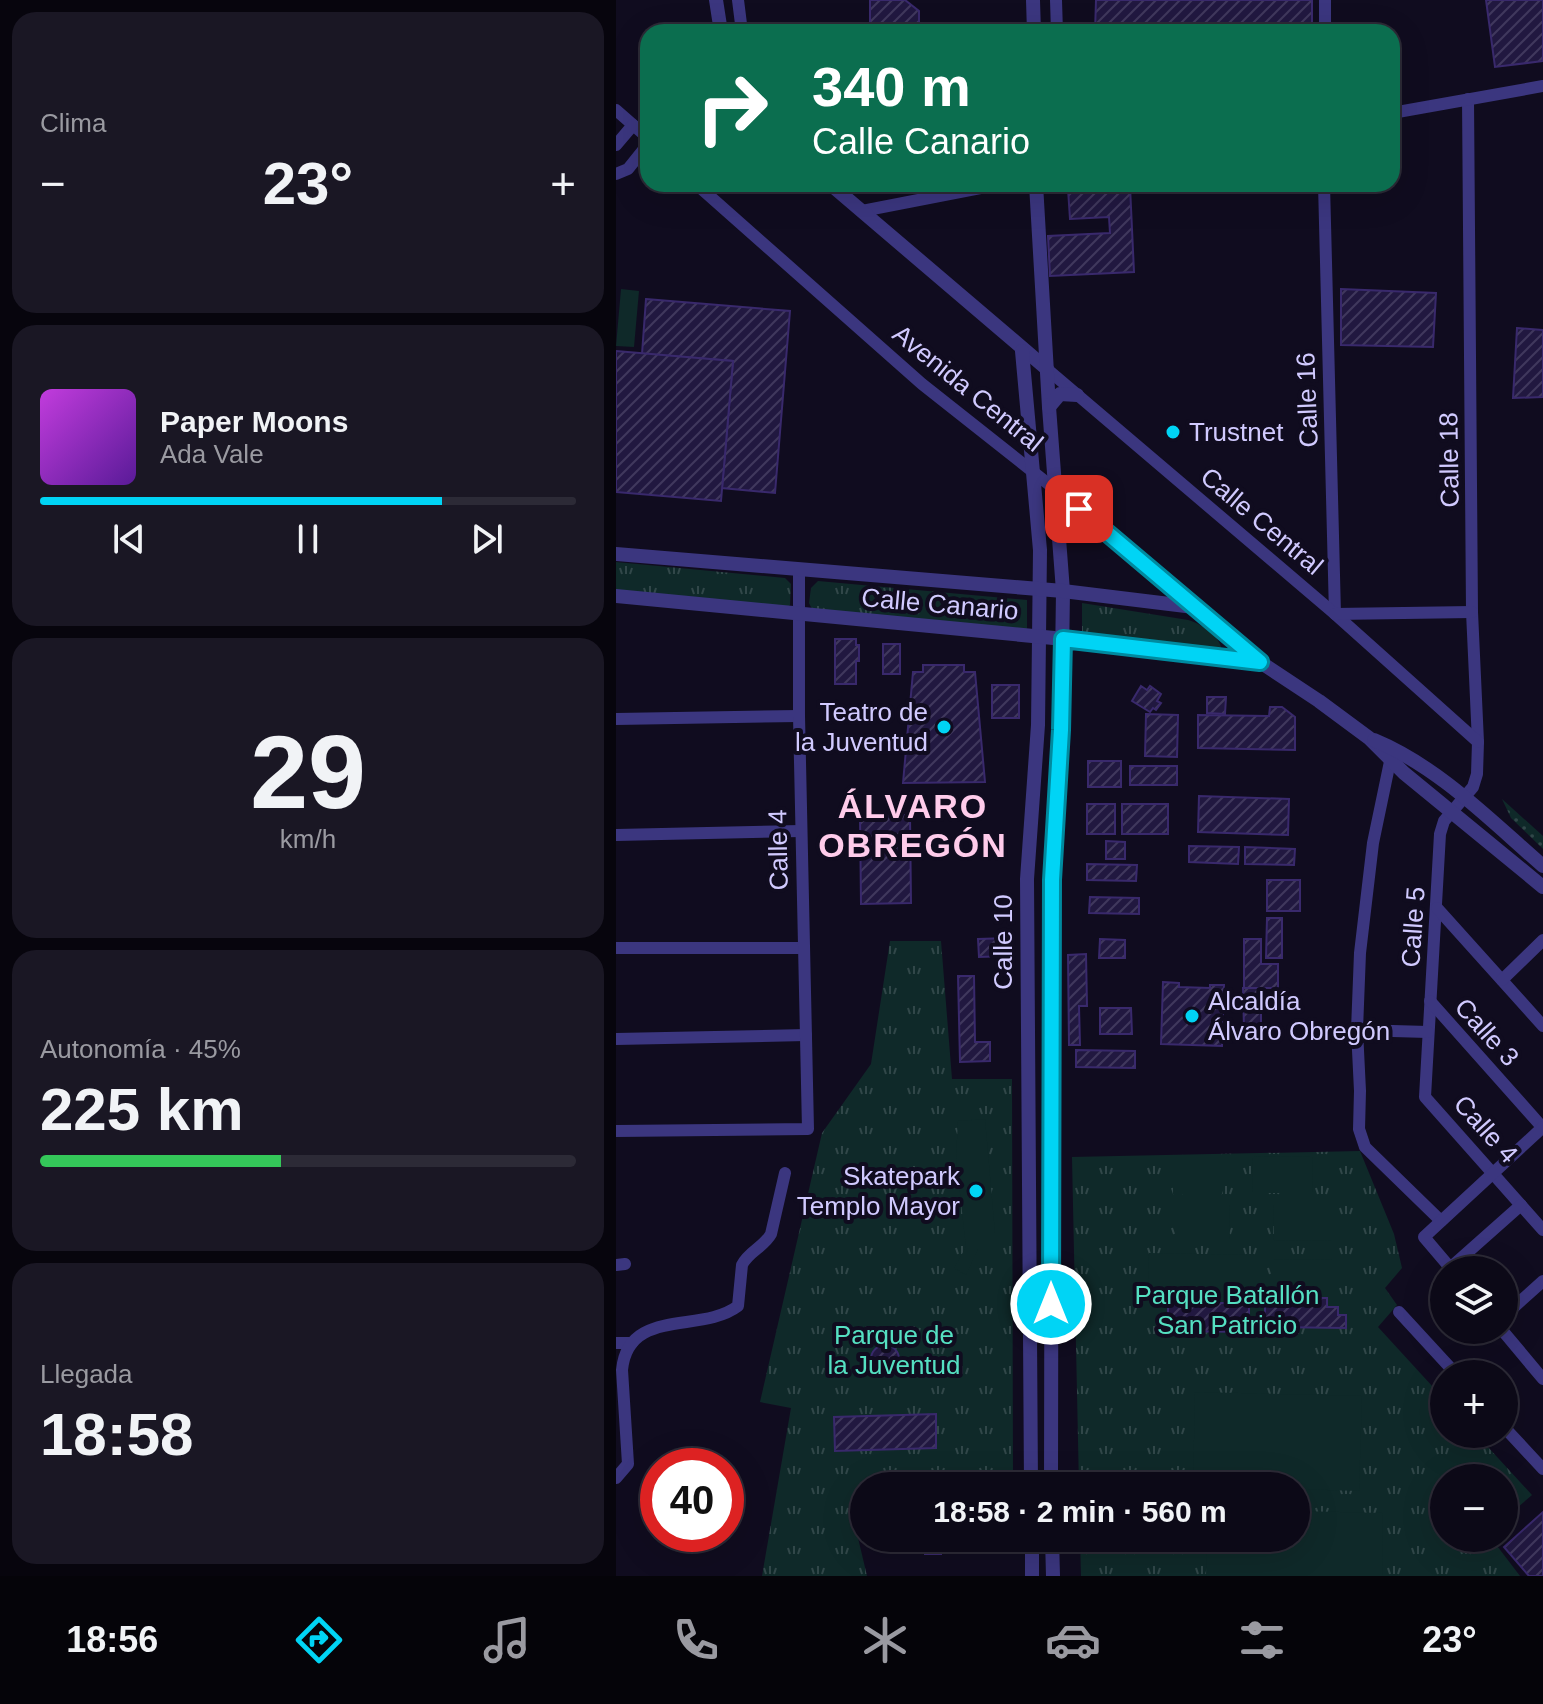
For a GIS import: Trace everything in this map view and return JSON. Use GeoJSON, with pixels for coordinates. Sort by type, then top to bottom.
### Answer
{"type":"FeatureCollection","features":[{"type":"Feature","properties":{"kind":"street"},"geometry":{"type":"LineString","coordinates":[[716,0],[720,24]]}},
{"type":"Feature","properties":{"kind":"street"},"geometry":{"type":"LineString","coordinates":[[738,0],[741,24]]}},
{"type":"Feature","properties":{"kind":"street"},"geometry":{"type":"LineString","coordinates":[[1033,0],[1034,24]]}},
{"type":"Feature","properties":{"kind":"street"},"geometry":{"type":"LineString","coordinates":[[1056,0],[1057,24]]}},
{"type":"Feature","properties":{"kind":"street"},"geometry":{"type":"LineString","coordinates":[[1325,0],[1325,24]]}},
{"type":"Feature","properties":{"kind":"street"},"geometry":{"type":"LineString","coordinates":[[1400,112],[1543,86]]}},
{"type":"Feature","properties":{"kind":"street","name":"Calle 18"},"geometry":{"type":"LineString","coordinates":[[1452,812],[1473,787],[1477,774],[1478,742],[1472,612],[1468,99]]}},
{"type":"Feature","properties":{"kind":"street"},"geometry":{"type":"LineString","coordinates":[[616,110],[640,131]]}},
{"type":"Feature","properties":{"kind":"street"},"geometry":{"type":"LineString","coordinates":[[616,145],[633,125]]}},
{"type":"Feature","properties":{"kind":"street"},"geometry":{"type":"LineString","coordinates":[[616,174],[628,169],[640,154]]}},
{"type":"Feature","properties":{"kind":"street","name":"Avenida Central"},"geometry":{"type":"LineString","coordinates":[[705,192],[922,384],[1056,490],[1260,662],[1391,754],[1466,798],[1543,866]]}},
{"type":"Feature","properties":{"kind":"street","name":"Calle Central"},"geometry":{"type":"LineString","coordinates":[[839,192],[1022,351],[1335,614],[1478,742]]}},
{"type":"Feature","properties":{"kind":"street"},"geometry":{"type":"LineString","coordinates":[[862,211],[960,192]]}},
{"type":"Feature","properties":{"kind":"street","name":"Calle 10"},"geometry":{"type":"LineString","coordinates":[[1036,192],[1063,591],[1061,730],[1052,880],[1051,1472]]}},
{"type":"Feature","properties":{"kind":"street","name":"Calle 16"},"geometry":{"type":"LineString","coordinates":[[1324,192],[1335,614]]}},
{"type":"Feature","properties":{"kind":"street","name":"Calle 10"},"geometry":{"type":"LineString","coordinates":[[1022,351],[1039,529],[1040,589],[1038,725],[1027,879],[1031,1472]]}},
{"type":"Feature","properties":{"kind":"street"},"geometry":{"type":"LineString","coordinates":[[1049,407],[1060,394],[1077,395]]}},
{"type":"Feature","properties":{"kind":"street","name":"Calle Canario"},"geometry":{"type":"LineString","coordinates":[[616,554],[1063,591],[1194,607]]}},
{"type":"Feature","properties":{"kind":"street","name":"Calle 4"},"geometry":{"type":"LineString","coordinates":[[616,1131],[808,1129],[799,571]]}},
{"type":"Feature","properties":{"kind":"street","name":"Calle Canario"},"geometry":{"type":"LineString","coordinates":[[616,596],[1063,639],[1260,662]]}},
{"type":"Feature","properties":{"kind":"street"},"geometry":{"type":"LineString","coordinates":[[1335,614],[1472,612]]}},
{"type":"Feature","properties":{"kind":"street"},"geometry":{"type":"LineString","coordinates":[[616,719],[799,716]]}},
{"type":"Feature","properties":{"kind":"street"},"geometry":{"type":"LineString","coordinates":[[1391,754],[1373,843],[1362,937],[1357,1030],[1361,1138],[1365,1147],[1441,1221]]}},
{"type":"Feature","properties":{"kind":"street","name":"Avenida Central"},"geometry":{"type":"LineString","coordinates":[[1391,754],[1452,812],[1543,887]]}},
{"type":"Feature","properties":{"kind":"street","name":"Calle 5"},"geometry":{"type":"LineString","coordinates":[[1425,1097],[1440,834],[1444,821],[1452,812]]}},
{"type":"Feature","properties":{"kind":"street"},"geometry":{"type":"LineString","coordinates":[[616,835],[801,831]]}},
{"type":"Feature","properties":{"kind":"street"},"geometry":{"type":"LineString","coordinates":[[1437,908],[1543,1026]]}},
{"type":"Feature","properties":{"kind":"street"},"geometry":{"type":"LineString","coordinates":[[1502,980],[1543,940]]}},
{"type":"Feature","properties":{"kind":"street"},"geometry":{"type":"LineString","coordinates":[[616,948],[804,948]]}},
{"type":"Feature","properties":{"kind":"street","name":"Calle 3"},"geometry":{"type":"LineString","coordinates":[[1430,1001],[1543,1128]]}},
{"type":"Feature","properties":{"kind":"street"},"geometry":{"type":"LineString","coordinates":[[1357,1030],[1428,1032]]}},
{"type":"Feature","properties":{"kind":"street"},"geometry":{"type":"LineString","coordinates":[[616,1039],[806,1035]]}},
{"type":"Feature","properties":{"kind":"street","name":"Calle 4"},"geometry":{"type":"LineString","coordinates":[[1425,1097],[1543,1230]]}},
{"type":"Feature","properties":{"kind":"street"},"geometry":{"type":"LineString","coordinates":[[1440,1256],[1424,1237],[1543,1128]]}},
{"type":"Feature","properties":{"kind":"street"},"geometry":{"type":"LineString","coordinates":[[616,1478],[628,1464],[622,1370],[624,1355],[642,1333],[655,1327],[723,1316],[738,1306],[744,1259],[767,1242],[771,1234],[785,1173]]}},
{"type":"Feature","properties":{"kind":"street"},"geometry":{"type":"LineString","coordinates":[[1465,1256],[1521,1205]]}},
{"type":"Feature","properties":{"kind":"street"},"geometry":{"type":"LineString","coordinates":[[1518,1303],[1543,1281]]}},
{"type":"Feature","properties":{"kind":"street"},"geometry":{"type":"LineString","coordinates":[[1399,1312],[1443,1360]]}},
{"type":"Feature","properties":{"kind":"street"},"geometry":{"type":"LineString","coordinates":[[616,1343],[632,1343]]}},
{"type":"Feature","properties":{"kind":"street"},"geometry":{"type":"LineString","coordinates":[[1514,1344],[1541,1374]]}},
{"type":"Feature","properties":{"kind":"street"},"geometry":{"type":"LineString","coordinates":[[1518,1442],[1543,1469]]}},
{"type":"Feature","properties":{"kind":"street"},"geometry":{"type":"LineString","coordinates":[[1032,1552],[1032,1576]]}},
{"type":"Feature","properties":{"kind":"street"},"geometry":{"type":"LineString","coordinates":[[1052,1552],[1053,1576]]}},
{"type":"Feature","properties":{"kind":"green space"},"geometry":{"type":"Polygon","coordinates":[[[621,289],[639,291],[634,347],[616,346],[621,289]]]}},
{"type":"Feature","properties":{"kind":"green space"},"geometry":{"type":"Polygon","coordinates":[[[616,562],[785,578],[791,584],[790,605],[787,608],[616,595],[616,562]]]}},
{"type":"Feature","properties":{"kind":"green space"},"geometry":{"type":"Polygon","coordinates":[[[818,581],[1027,600],[1027,634],[812,609],[809,603],[811,588],[818,581]]]}},
{"type":"Feature","properties":{"kind":"green space"},"geometry":{"type":"Polygon","coordinates":[[[1082,603],[1188,620],[1208,630],[1221,647],[1082,637],[1082,603]]]}},
{"type":"Feature","properties":{"kind":"green space"},"geometry":{"type":"Polygon","coordinates":[[[1502,799],[1543,836],[1543,849],[1511,818],[1502,799]]]}},
{"type":"Feature","properties":{"kind":"green space","name":"Parque de la Juventud"},"geometry":{"type":"Polygon","coordinates":[[[890,941],[941,941],[952,1079],[1012,1079],[1013,1472],[850,1472],[850,1552],[861,1552],[867,1576],[762,1576],[791,1408],[760,1402],[822,1133],[871,1064],[890,941]]]}},
{"type":"Feature","properties":{"kind":"green space","name":"Skatepark Templo Mayor"},"geometry":{"type":"Polygon","coordinates":[[[985,1119],[995,1233],[978,1249],[966,1275],[954,1268],[966,1247],[956,1158],[958,1121],[985,1119]]]}},
{"type":"Feature","properties":{"kind":"green space","name":"Parque Batallón San Patricio"},"geometry":{"type":"Polygon","coordinates":[[[1360,1151],[1394,1234],[1402,1268],[1385,1288],[1397,1305],[1378,1327],[1430,1384],[1430,1448],[1489,1448],[1504,1464],[1430,1464],[1430,1552],[1502,1552],[1520,1576],[1081,1576],[1080,1552],[1310,1552],[1310,1472],[1079,1472],[1072,1157],[1360,1151]]]}},
{"type":"Feature","properties":{"kind":"green space"},"geometry":{"type":"Polygon","coordinates":[[[1312,1156],[1313,1193],[1253,1193],[1252,1157],[1312,1156]]]}},
{"type":"Feature","properties":{"kind":"green space"},"geometry":{"type":"Polygon","coordinates":[[[1173,1162],[1222,1162],[1222,1194],[1173,1194],[1173,1162]]]}},
{"type":"Feature","properties":{"kind":"green space"},"geometry":{"type":"Polygon","coordinates":[[[1175,1204],[1229,1204],[1230,1240],[1175,1240],[1175,1204]]]}},
{"type":"Feature","properties":{"kind":"green space"},"geometry":{"type":"Polygon","coordinates":[[[1273,1204],[1333,1204],[1333,1240],[1274,1241],[1273,1204]]]}},
{"type":"Feature","properties":{"kind":"green space"},"geometry":{"type":"Polygon","coordinates":[[[1149,1253],[1248,1255],[1248,1295],[1148,1293],[1149,1253]]]}},
{"type":"Feature","properties":{"kind":"green space"},"geometry":{"type":"Polygon","coordinates":[[[1332,1259],[1332,1296],[1272,1296],[1272,1260],[1332,1259]]]}},
{"type":"Feature","properties":{"kind":"green space"},"geometry":{"type":"Polygon","coordinates":[[[1195,1392],[1362,1396],[1359,1491],[1310,1489],[1310,1472],[1193,1472],[1195,1392]]]}},
{"type":"Feature","properties":{"kind":"green space","name":"Parque Batallón San Patricio"},"geometry":{"type":"Polygon","coordinates":[[[1518,1480],[1532,1495],[1518,1507],[1518,1480]]]}},
{"type":"Feature","properties":{"kind":"green space"},"geometry":{"type":"Polygon","coordinates":[[[1310,1511],[1383,1513],[1382,1576],[1206,1576],[1207,1552],[1310,1552],[1310,1511]]]}},
{"type":"Feature","properties":{"kind":"building"},"geometry":{"type":"Polygon","coordinates":[[[870,0],[905,0],[919,11],[919,24],[870,24],[870,0]]]}},
{"type":"Feature","properties":{"kind":"building"},"geometry":{"type":"Polygon","coordinates":[[[1096,0],[1312,0],[1312,24],[1095,24],[1096,0]]]}},
{"type":"Feature","properties":{"kind":"building"},"geometry":{"type":"Polygon","coordinates":[[[1486,0],[1543,0],[1543,61],[1495,67],[1486,0]]]}},
{"type":"Feature","properties":{"kind":"building"},"geometry":{"type":"Polygon","coordinates":[[[1068,192],[1130,192],[1134,272],[1050,276],[1048,236],[1110,233],[1109,217],[1070,219],[1068,192]]]}},
{"type":"Feature","properties":{"kind":"building"},"geometry":{"type":"Polygon","coordinates":[[[1341,289],[1436,293],[1433,347],[1341,345],[1341,289]]]}},
{"type":"Feature","properties":{"kind":"building"},"geometry":{"type":"Polygon","coordinates":[[[646,299],[790,311],[775,493],[722,488],[733,361],[642,354],[646,299]]]}},
{"type":"Feature","properties":{"kind":"building"},"geometry":{"type":"Polygon","coordinates":[[[1517,328],[1543,330],[1543,397],[1513,398],[1517,328]]]}},
{"type":"Feature","properties":{"kind":"building"},"geometry":{"type":"Polygon","coordinates":[[[616,351],[733,361],[721,501],[616,492],[616,351]]]}},
{"type":"Feature","properties":{"kind":"building"},"geometry":{"type":"Polygon","coordinates":[[[835,639],[856,639],[856,645],[859,645],[856,684],[835,684],[835,639]]]}},
{"type":"Feature","properties":{"kind":"building"},"geometry":{"type":"Polygon","coordinates":[[[883,644],[900,644],[900,674],[883,674],[883,644]]]}},
{"type":"Feature","properties":{"kind":"building","name":"Teatro de la Juventud"},"geometry":{"type":"Polygon","coordinates":[[[923,665],[964,665],[964,672],[975,672],[985,782],[903,783],[913,672],[923,672],[923,665]]]}},
{"type":"Feature","properties":{"kind":"building"},"geometry":{"type":"Polygon","coordinates":[[[992,685],[1019,685],[1019,718],[992,718],[992,685]]]}},
{"type":"Feature","properties":{"kind":"building"},"geometry":{"type":"Polygon","coordinates":[[[1141,686],[1147,690],[1150,686],[1161,694],[1157,701],[1161,703],[1156,710],[1153,708],[1150,712],[1132,701],[1141,686]]]}},
{"type":"Feature","properties":{"kind":"building"},"geometry":{"type":"Polygon","coordinates":[[[1207,697],[1226,697],[1225,714],[1207,713],[1207,697]]]}},
{"type":"Feature","properties":{"kind":"building"},"geometry":{"type":"Polygon","coordinates":[[[1270,707],[1282,707],[1295,717],[1295,750],[1198,748],[1198,715],[1269,716],[1270,707]]]}},
{"type":"Feature","properties":{"kind":"building"},"geometry":{"type":"Polygon","coordinates":[[[1146,714],[1178,715],[1177,757],[1145,756],[1146,714]]]}},
{"type":"Feature","properties":{"kind":"building"},"geometry":{"type":"Polygon","coordinates":[[[1088,761],[1121,761],[1121,787],[1088,787],[1088,761]]]}},
{"type":"Feature","properties":{"kind":"building"},"geometry":{"type":"Polygon","coordinates":[[[1130,766],[1177,766],[1177,785],[1130,785],[1130,766]]]}},
{"type":"Feature","properties":{"kind":"building"},"geometry":{"type":"Polygon","coordinates":[[[1199,796],[1289,799],[1288,835],[1198,832],[1199,796]]]}},
{"type":"Feature","properties":{"kind":"building"},"geometry":{"type":"Polygon","coordinates":[[[1087,804],[1115,804],[1115,834],[1087,834],[1087,804]]]}},
{"type":"Feature","properties":{"kind":"building"},"geometry":{"type":"Polygon","coordinates":[[[1122,804],[1168,804],[1168,834],[1122,834],[1122,804]]]}},
{"type":"Feature","properties":{"kind":"building"},"geometry":{"type":"Polygon","coordinates":[[[860,815],[910,815],[911,903],[861,904],[860,815]]]}},
{"type":"Feature","properties":{"kind":"building"},"geometry":{"type":"Polygon","coordinates":[[[1106,841],[1125,842],[1125,859],[1106,859],[1106,841]]]}},
{"type":"Feature","properties":{"kind":"building"},"geometry":{"type":"Polygon","coordinates":[[[1189,846],[1239,847],[1238,864],[1189,862],[1189,846]]]}},
{"type":"Feature","properties":{"kind":"building"},"geometry":{"type":"Polygon","coordinates":[[[1245,847],[1295,849],[1294,865],[1245,864],[1245,847]]]}},
{"type":"Feature","properties":{"kind":"building"},"geometry":{"type":"Polygon","coordinates":[[[1087,864],[1137,865],[1136,881],[1087,880],[1087,864]]]}},
{"type":"Feature","properties":{"kind":"building"},"geometry":{"type":"Polygon","coordinates":[[[1267,880],[1300,880],[1300,911],[1267,911],[1267,880]]]}},
{"type":"Feature","properties":{"kind":"building"},"geometry":{"type":"Polygon","coordinates":[[[1090,897],[1139,898],[1139,914],[1089,913],[1090,897]]]}},
{"type":"Feature","properties":{"kind":"building"},"geometry":{"type":"Polygon","coordinates":[[[1267,918],[1282,918],[1282,958],[1266,958],[1267,918]]]}},
{"type":"Feature","properties":{"kind":"building"},"geometry":{"type":"Polygon","coordinates":[[[1008,938],[1009,956],[979,957],[978,939],[1008,938]]]}},
{"type":"Feature","properties":{"kind":"building"},"geometry":{"type":"Polygon","coordinates":[[[1100,939],[1125,940],[1125,958],[1099,958],[1100,939]]]}},
{"type":"Feature","properties":{"kind":"building"},"geometry":{"type":"Polygon","coordinates":[[[1244,939],[1261,939],[1261,964],[1278,964],[1278,988],[1244,988],[1244,939]]]}},
{"type":"Feature","properties":{"kind":"building"},"geometry":{"type":"Polygon","coordinates":[[[1086,954],[1087,1006],[1079,1006],[1080,1045],[1069,1045],[1068,955],[1086,954]]]}},
{"type":"Feature","properties":{"kind":"building"},"geometry":{"type":"Polygon","coordinates":[[[958,976],[974,976],[975,1042],[990,1042],[990,1061],[960,1062],[958,976]]]}},
{"type":"Feature","properties":{"kind":"building","name":"Alcaldía Álvaro Obregón"},"geometry":{"type":"Polygon","coordinates":[[[1163,982],[1179,983],[1179,987],[1224,985],[1222,1046],[1161,1044],[1163,982]]]}},
{"type":"Feature","properties":{"kind":"building"},"geometry":{"type":"Polygon","coordinates":[[[1243,988],[1261,988],[1261,1029],[1244,1029],[1243,988]]]}},
{"type":"Feature","properties":{"kind":"building"},"geometry":{"type":"Polygon","coordinates":[[[1100,1008],[1131,1008],[1132,1034],[1100,1034],[1100,1008]]]}},
{"type":"Feature","properties":{"kind":"building"},"geometry":{"type":"Polygon","coordinates":[[[1076,1050],[1135,1051],[1135,1068],[1076,1067],[1076,1050]]]}},
{"type":"Feature","properties":{"kind":"building"},"geometry":{"type":"Polygon","coordinates":[[[1265,1298],[1327,1298],[1327,1307],[1338,1307],[1338,1315],[1346,1315],[1346,1328],[1265,1327],[1265,1298]]]}},
{"type":"Feature","properties":{"kind":"building"},"geometry":{"type":"Polygon","coordinates":[[[1168,1303],[1249,1303],[1249,1332],[1168,1331],[1168,1303]]]}},
{"type":"Feature","properties":{"kind":"building"},"geometry":{"type":"Polygon","coordinates":[[[885,1345],[895,1349],[899,1359],[895,1369],[885,1373],[875,1369],[871,1359],[875,1349],[885,1345]]]}},
{"type":"Feature","properties":{"kind":"building"},"geometry":{"type":"Polygon","coordinates":[[[936,1414],[936,1448],[835,1451],[834,1417],[936,1414]]]}},
{"type":"Feature","properties":{"kind":"building"},"geometry":{"type":"Polygon","coordinates":[[[1543,1512],[1543,1576],[1529,1576],[1508,1552],[1518,1552],[1518,1534],[1543,1512]]]}},
{"type":"Feature","properties":{"kind":"place","name":"Trustnet"},"geometry":{"type":"Point","coordinates":[1173,432]}},
{"type":"Feature","properties":{"kind":"place","name":"Teatro de la Juventud"},"geometry":{"type":"Point","coordinates":[944,727]}},
{"type":"Feature","properties":{"kind":"place","name":"Alcaldía Álvaro Obregón"},"geometry":{"type":"Point","coordinates":[1192,1016]}},
{"type":"Feature","properties":{"kind":"place","name":"Skatepark Templo Mayor"},"geometry":{"type":"Point","coordinates":[976,1191]}},
{"type":"Feature","properties":{"kind":"district","name":"ÁLVARO OBREGÓN"},"geometry":{"type":"Point","coordinates":[913,826]}},
{"type":"Feature","properties":{"kind":"route"},"geometry":{"type":"LineString","coordinates":[[1051,1304],[1052,880],[1063,639],[1260,662],[1079,509]]}}]}
